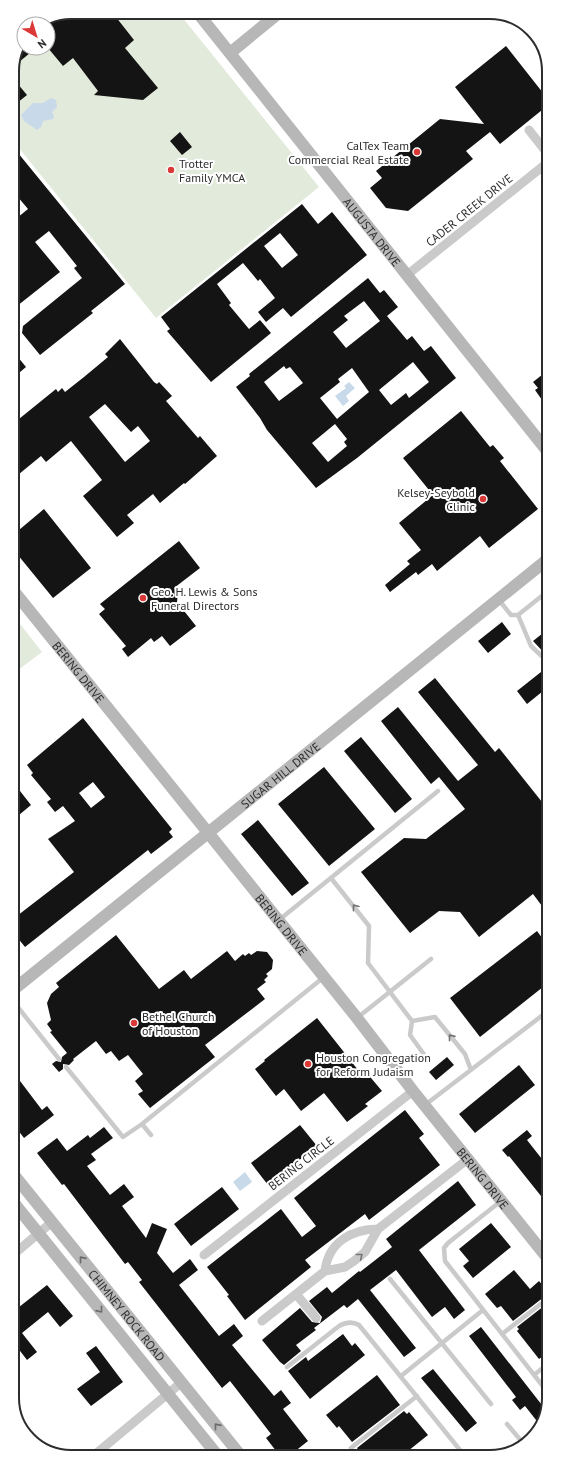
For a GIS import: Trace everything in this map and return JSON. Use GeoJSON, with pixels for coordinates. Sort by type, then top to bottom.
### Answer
{"type":"FeatureCollection","features":[{"type":"Feature","properties":{"kind":"street","name":"AUGUSTA DRIVE"},"geometry":{"type":"LineString","coordinates":[[203,19],[542,445]]}},
{"type":"Feature","properties":{"kind":"street"},"geometry":{"type":"LineString","coordinates":[[230,53],[271,19]]}},
{"type":"Feature","properties":{"kind":"street"},"geometry":{"type":"LineString","coordinates":[[529,130],[542,147]]}},
{"type":"Feature","properties":{"kind":"street","name":"CADER CREEK DRIVE"},"geometry":{"type":"LineString","coordinates":[[407,276],[542,168]]}},
{"type":"Feature","properties":{"kind":"street","name":"SUGAR HILL DRIVE"},"geometry":{"type":"LineString","coordinates":[[19,986],[542,564]]}},
{"type":"Feature","properties":{"kind":"street","name":"BERING DRIVE"},"geometry":{"type":"LineString","coordinates":[[19,597],[358,1018],[413,1091],[542,1251]]}},
{"type":"Feature","properties":{"kind":"street","name":"BERING CIRCLE"},"geometry":{"type":"LineString","coordinates":[[204,1255],[413,1091]]}},
{"type":"Feature","properties":{"kind":"street"},"geometry":{"type":"LineString","coordinates":[[262,1321],[325,1271],[345,1267],[354,1261],[365,1252],[378,1229],[468,1159]]}},
{"type":"Feature","properties":{"kind":"street","name":"CHIMNEY ROCK ROAD"},"geometry":{"type":"LineString","coordinates":[[19,1181],[236,1450]]}},
{"type":"Feature","properties":{"kind":"street","name":"CHIMNEY ROCK ROAD"},"geometry":{"type":"LineString","coordinates":[[19,1209],[213,1450]]}},
{"type":"Feature","properties":{"kind":"street"},"geometry":{"type":"LineString","coordinates":[[19,1250],[52,1222]]}},
{"type":"Feature","properties":{"kind":"street"},"geometry":{"type":"LineString","coordinates":[[325,1271],[326,1260],[341,1240],[358,1231],[378,1229]]}},
{"type":"Feature","properties":{"kind":"street"},"geometry":{"type":"LineString","coordinates":[[296,1294],[316,1318]]}},
{"type":"Feature","properties":{"kind":"street"},"geometry":{"type":"LineString","coordinates":[[100,1450],[182,1382]]}},
{"type":"Feature","properties":{"kind":"lane"},"geometry":{"type":"LineString","coordinates":[[498,599],[511,615],[518,615],[542,596]]}},
{"type":"Feature","properties":{"kind":"lane"},"geometry":{"type":"LineString","coordinates":[[518,615],[531,646],[542,656]]}},
{"type":"Feature","properties":{"kind":"lane"},"geometry":{"type":"LineString","coordinates":[[279,921],[438,791]]}},
{"type":"Feature","properties":{"kind":"lane"},"geometry":{"type":"LineString","coordinates":[[331,878],[369,926],[370,940],[368,963],[412,1021],[410,1035],[428,1060]]}},
{"type":"Feature","properties":{"kind":"lane"},"geometry":{"type":"LineString","coordinates":[[358,1018],[431,959]]}},
{"type":"Feature","properties":{"kind":"lane"},"geometry":{"type":"LineString","coordinates":[[66,1067],[123,1137],[142,1124],[324,977]]}},
{"type":"Feature","properties":{"kind":"lane"},"geometry":{"type":"LineString","coordinates":[[19,1007],[59,1059]]}},
{"type":"Feature","properties":{"kind":"lane"},"geometry":{"type":"LineString","coordinates":[[425,1105],[542,1015]]}},
{"type":"Feature","properties":{"kind":"lane"},"geometry":{"type":"LineString","coordinates":[[412,1021],[435,1018],[465,1054],[471,1070]]}},
{"type":"Feature","properties":{"kind":"lane"},"geometry":{"type":"LineString","coordinates":[[142,1124],[151,1135]]}},
{"type":"Feature","properties":{"kind":"lane"},"geometry":{"type":"LineString","coordinates":[[501,1201],[448,1242],[444,1248],[445,1261],[542,1385]]}},
{"type":"Feature","properties":{"kind":"lane"},"geometry":{"type":"LineString","coordinates":[[390,1279],[491,1404]]}},
{"type":"Feature","properties":{"kind":"lane"},"geometry":{"type":"LineString","coordinates":[[502,1334],[542,1303]]}},
{"type":"Feature","properties":{"kind":"lane"},"geometry":{"type":"LineString","coordinates":[[401,1376],[483,1310]]}},
{"type":"Feature","properties":{"kind":"lane"},"geometry":{"type":"LineString","coordinates":[[287,1367],[339,1326],[350,1322],[359,1325],[460,1450]]}},
{"type":"Feature","properties":{"kind":"lane"},"geometry":{"type":"LineString","coordinates":[[534,1375],[542,1369]]}},
{"type":"Feature","properties":{"kind":"lane"},"geometry":{"type":"LineString","coordinates":[[351,1448],[417,1396]]}},
{"type":"Feature","properties":{"kind":"lane"},"geometry":{"type":"LineString","coordinates":[[507,1424],[520,1440]]}},
{"type":"Feature","properties":{"kind":"green space","name":"Trotter Family YMCA"},"geometry":{"type":"Polygon","coordinates":[[[184,19],[319,187],[156,318],[19,148],[19,68],[22,56],[56,56],[56,21],[61,20],[184,19]]]}},
{"type":"Feature","properties":{"kind":"green space"},"geometry":{"type":"Polygon","coordinates":[[[19,623],[42,652],[19,669],[19,623]]]}},
{"type":"Feature","properties":{"kind":"water"},"geometry":{"type":"Polygon","coordinates":[[[51,98],[56,100],[57,107],[52,112],[54,116],[53,119],[43,121],[41,127],[37,130],[24,121],[21,115],[33,103],[43,103],[51,98]]]}},
{"type":"Feature","properties":{"kind":"water"},"geometry":{"type":"Polygon","coordinates":[[[349,382],[355,388],[346,396],[349,401],[343,406],[335,396],[346,388],[344,386],[349,382]]]}},
{"type":"Feature","properties":{"kind":"water"},"geometry":{"type":"Polygon","coordinates":[[[245,1172],[252,1182],[240,1191],[233,1182],[245,1172]]]}},
{"type":"Feature","properties":{"kind":"building"},"geometry":{"type":"Polygon","coordinates":[[[71,19],[118,19],[134,40],[125,48],[158,88],[143,100],[94,95],[98,91],[73,58],[63,66],[55,56],[56,56],[56,21],[71,19]]]}},
{"type":"Feature","properties":{"kind":"building"},"geometry":{"type":"Polygon","coordinates":[[[506,46],[542,92],[542,110],[500,144],[490,132],[466,151],[473,159],[408,211],[386,208],[370,188],[382,178],[376,171],[440,119],[484,124],[455,87],[506,46]]]}},
{"type":"Feature","properties":{"kind":"building"},"geometry":{"type":"Polygon","coordinates":[[[22,56],[26,56],[20,61],[22,56]]]}},
{"type":"Feature","properties":{"kind":"building"},"geometry":{"type":"Polygon","coordinates":[[[19,85],[27,95],[19,101],[19,85]]]}},
{"type":"Feature","properties":{"kind":"building"},"geometry":{"type":"Polygon","coordinates":[[[180,132],[192,147],[182,155],[170,141],[180,132]]]}},
{"type":"Feature","properties":{"kind":"building"},"geometry":{"type":"Polygon","coordinates":[[[19,154],[125,284],[91,311],[93,313],[40,355],[22,333],[23,326],[82,278],[74,268],[77,266],[49,231],[35,242],[60,272],[19,304],[19,216],[28,209],[19,198],[19,154]]]}},
{"type":"Feature","properties":{"kind":"building"},"geometry":{"type":"Polygon","coordinates":[[[302,204],[318,224],[332,212],[367,255],[291,317],[283,308],[266,322],[258,312],[275,298],[260,279],[258,281],[243,263],[217,284],[231,303],[229,305],[249,329],[260,320],[271,333],[211,382],[167,331],[170,329],[161,317],[302,204]],[[280,233],[264,246],[282,268],[298,255],[280,233]]]}},
{"type":"Feature","properties":{"kind":"building"},"geometry":{"type":"Polygon","coordinates":[[[368,278],[380,293],[384,290],[398,307],[387,316],[407,340],[412,336],[424,351],[431,346],[456,378],[357,458],[316,488],[267,430],[260,418],[236,387],[250,376],[249,374],[368,278]],[[364,301],[344,316],[348,320],[333,332],[346,348],[380,321],[364,301]],[[413,362],[379,390],[391,405],[406,393],[409,398],[429,382],[413,362]],[[284,366],[264,382],[279,401],[303,383],[290,367],[286,369],[284,366]],[[352,368],[338,379],[340,382],[320,398],[337,419],[369,392],[352,368]],[[335,424],[312,443],[328,462],[347,446],[344,442],[347,439],[335,424]]]}},
{"type":"Feature","properties":{"kind":"building"},"geometry":{"type":"Polygon","coordinates":[[[120,339],[154,382],[157,384],[159,382],[172,396],[166,401],[198,438],[200,436],[217,456],[185,484],[184,483],[160,503],[153,494],[127,515],[134,523],[117,537],[83,496],[102,480],[71,441],[46,462],[41,456],[19,474],[19,419],[56,389],[58,392],[62,388],[65,392],[108,357],[105,354],[120,339]],[[105,404],[89,417],[125,462],[150,441],[138,426],[131,432],[105,404]]]}},
{"type":"Feature","properties":{"kind":"building"},"geometry":{"type":"Polygon","coordinates":[[[19,358],[26,367],[19,373],[19,358]]]}},
{"type":"Feature","properties":{"kind":"building"},"geometry":{"type":"Polygon","coordinates":[[[542,375],[542,400],[535,390],[538,388],[533,382],[542,375]]]}},
{"type":"Feature","properties":{"kind":"building","name":"Kelsey-Seybold Clinic"},"geometry":{"type":"Polygon","coordinates":[[[461,411],[490,447],[493,445],[504,458],[500,461],[538,509],[489,548],[480,536],[437,571],[432,564],[418,575],[416,572],[390,592],[385,585],[410,564],[407,561],[421,550],[399,523],[433,495],[403,458],[461,411]]]}},
{"type":"Feature","properties":{"kind":"building"},"geometry":{"type":"Polygon","coordinates":[[[44,509],[91,568],[53,598],[19,556],[19,530],[44,509]]]}},
{"type":"Feature","properties":{"kind":"building","name":"Geo. H. Lewis & Sons Funeral Directors"},"geometry":{"type":"Polygon","coordinates":[[[179,541],[200,568],[174,588],[178,593],[177,602],[196,626],[170,646],[162,636],[154,642],[151,638],[128,657],[122,649],[126,646],[99,614],[105,609],[100,604],[179,541]]]}},
{"type":"Feature","properties":{"kind":"building"},"geometry":{"type":"Polygon","coordinates":[[[502,622],[511,634],[488,653],[478,641],[502,622]]]}},
{"type":"Feature","properties":{"kind":"building"},"geometry":{"type":"Polygon","coordinates":[[[542,634],[542,651],[533,641],[542,634]]]}},
{"type":"Feature","properties":{"kind":"building"},"geometry":{"type":"Polygon","coordinates":[[[541,672],[542,673],[542,692],[527,704],[517,691],[541,672]]]}},
{"type":"Feature","properties":{"kind":"building"},"geometry":{"type":"Polygon","coordinates":[[[435,678],[495,752],[499,748],[542,802],[542,906],[533,894],[479,937],[460,912],[439,911],[410,933],[361,872],[404,838],[426,839],[465,809],[439,777],[431,784],[381,721],[398,707],[458,781],[478,765],[418,692],[435,678]]]}},
{"type":"Feature","properties":{"kind":"building"},"geometry":{"type":"Polygon","coordinates":[[[83,718],[172,829],[169,832],[173,837],[151,854],[148,850],[25,947],[19,940],[19,914],[74,872],[48,839],[75,821],[63,806],[55,812],[47,802],[51,799],[31,775],[33,773],[27,765],[83,718]],[[93,782],[79,793],[91,808],[105,797],[93,782]]]}},
{"type":"Feature","properties":{"kind":"building"},"geometry":{"type":"Polygon","coordinates":[[[361,737],[412,799],[395,813],[344,751],[361,737]]]}},
{"type":"Feature","properties":{"kind":"building"},"geometry":{"type":"Polygon","coordinates":[[[324,767],[375,829],[329,866],[278,804],[324,767]]]}},
{"type":"Feature","properties":{"kind":"building"},"geometry":{"type":"Polygon","coordinates":[[[19,790],[31,805],[19,815],[19,790]]]}},
{"type":"Feature","properties":{"kind":"building"},"geometry":{"type":"Polygon","coordinates":[[[258,820],[309,883],[292,896],[241,834],[258,820]]]}},
{"type":"Feature","properties":{"kind":"building"},"geometry":{"type":"Polygon","coordinates":[[[537,931],[542,938],[542,988],[480,1037],[450,998],[537,931]]]}},
{"type":"Feature","properties":{"kind":"building","name":"Bethel Church of Houston"},"geometry":{"type":"Polygon","coordinates":[[[116,935],[159,989],[184,970],[191,979],[227,951],[235,961],[243,954],[245,956],[249,953],[251,955],[257,951],[267,952],[273,960],[272,969],[266,974],[268,976],[264,980],[266,982],[257,989],[265,999],[205,1045],[215,1057],[150,1108],[138,1094],[143,1091],[135,1081],[143,1074],[128,1055],[119,1061],[111,1051],[106,1054],[96,1041],[73,1059],[74,1060],[69,1065],[63,1064],[63,1069],[59,1072],[52,1064],[56,1061],[61,1062],[62,1057],[67,1053],[50,1032],[52,1031],[47,1024],[51,1020],[47,1003],[51,994],[59,987],[56,983],[116,935]]]}},
{"type":"Feature","properties":{"kind":"building","name":"Houston Congregation for Reform Judaism"},"geometry":{"type":"Polygon","coordinates":[[[317,1018],[362,1075],[366,1072],[382,1091],[365,1104],[368,1106],[347,1122],[324,1093],[301,1111],[284,1089],[276,1096],[255,1069],[265,1061],[264,1060],[317,1018]]]}},
{"type":"Feature","properties":{"kind":"building"},"geometry":{"type":"Polygon","coordinates":[[[447,1057],[454,1065],[436,1080],[429,1072],[447,1057]]]}},
{"type":"Feature","properties":{"kind":"building"},"geometry":{"type":"Polygon","coordinates":[[[519,1065],[535,1085],[475,1133],[459,1114],[519,1065]]]}},
{"type":"Feature","properties":{"kind":"building"},"geometry":{"type":"Polygon","coordinates":[[[19,1080],[42,1110],[47,1106],[54,1115],[24,1138],[19,1132],[19,1080]]]}},
{"type":"Feature","properties":{"kind":"building"},"geometry":{"type":"Polygon","coordinates":[[[405,1110],[424,1134],[419,1138],[440,1165],[369,1220],[365,1214],[305,1260],[311,1267],[245,1320],[227,1296],[229,1295],[207,1267],[281,1209],[302,1237],[316,1226],[294,1198],[405,1110]]]}},
{"type":"Feature","properties":{"kind":"building"},"geometry":{"type":"Polygon","coordinates":[[[300,1125],[317,1146],[268,1185],[251,1163],[300,1125]]]}},
{"type":"Feature","properties":{"kind":"building"},"geometry":{"type":"Polygon","coordinates":[[[104,1127],[113,1138],[91,1154],[96,1160],[87,1166],[110,1195],[124,1184],[134,1197],[122,1206],[146,1238],[152,1223],[167,1229],[157,1253],[173,1273],[190,1259],[198,1270],[179,1285],[219,1336],[234,1324],[243,1336],[232,1345],[274,1396],[281,1390],[291,1403],[283,1409],[308,1441],[297,1450],[275,1450],[266,1438],[271,1434],[230,1381],[222,1388],[139,1282],[142,1280],[128,1262],[125,1264],[64,1184],[62,1185],[37,1153],[57,1138],[67,1151],[88,1135],[90,1138],[104,1127]]]}},
{"type":"Feature","properties":{"kind":"building"},"geometry":{"type":"Polygon","coordinates":[[[527,1130],[532,1136],[527,1140],[542,1159],[542,1197],[509,1156],[508,1157],[502,1150],[527,1130]]]}},
{"type":"Feature","properties":{"kind":"building"},"geometry":{"type":"Polygon","coordinates":[[[458,1181],[476,1205],[419,1250],[465,1310],[454,1319],[445,1307],[432,1317],[396,1270],[370,1290],[416,1348],[404,1357],[358,1299],[347,1308],[344,1305],[314,1328],[316,1330],[296,1345],[301,1351],[284,1365],[280,1362],[262,1340],[300,1308],[312,1322],[320,1323],[322,1317],[309,1301],[327,1287],[332,1293],[392,1247],[386,1239],[458,1181]]]}},
{"type":"Feature","properties":{"kind":"building"},"geometry":{"type":"Polygon","coordinates":[[[222,1187],[239,1209],[191,1246],[174,1224],[222,1187]]]}},
{"type":"Feature","properties":{"kind":"building"},"geometry":{"type":"Polygon","coordinates":[[[491,1223],[511,1247],[473,1278],[463,1266],[469,1261],[459,1249],[491,1223]]]}},
{"type":"Feature","properties":{"kind":"building"},"geometry":{"type":"Polygon","coordinates":[[[514,1270],[530,1289],[539,1281],[542,1285],[542,1299],[513,1321],[501,1306],[497,1308],[485,1294],[514,1270]]]}},
{"type":"Feature","properties":{"kind":"building"},"geometry":{"type":"Polygon","coordinates":[[[47,1285],[73,1316],[60,1327],[48,1312],[22,1333],[37,1352],[27,1360],[19,1350],[19,1307],[47,1285]]]}},
{"type":"Feature","properties":{"kind":"building"},"geometry":{"type":"Polygon","coordinates":[[[542,1307],[542,1357],[539,1359],[517,1331],[519,1329],[517,1327],[542,1307]]]}},
{"type":"Feature","properties":{"kind":"building"},"geometry":{"type":"Polygon","coordinates":[[[481,1327],[542,1405],[537,1421],[525,1406],[520,1410],[512,1400],[516,1397],[469,1336],[481,1327]]]}},
{"type":"Feature","properties":{"kind":"building"},"geometry":{"type":"Polygon","coordinates":[[[343,1334],[352,1346],[355,1343],[365,1355],[310,1399],[288,1371],[306,1357],[308,1361],[343,1334]]]}},
{"type":"Feature","properties":{"kind":"building"},"geometry":{"type":"Polygon","coordinates":[[[96,1346],[123,1382],[91,1406],[77,1389],[100,1372],[86,1353],[96,1346]]]}},
{"type":"Feature","properties":{"kind":"building"},"geometry":{"type":"Polygon","coordinates":[[[433,1369],[477,1423],[466,1432],[421,1378],[433,1369]]]}},
{"type":"Feature","properties":{"kind":"building"},"geometry":{"type":"Polygon","coordinates":[[[377,1375],[400,1405],[352,1442],[339,1426],[337,1428],[326,1415],[377,1375]]]}},
{"type":"Feature","properties":{"kind":"building"},"geometry":{"type":"Polygon","coordinates":[[[404,1411],[407,1414],[409,1412],[428,1435],[409,1450],[358,1450],[357,1448],[404,1411]]]}},
{"type":"Feature","properties":{"kind":"place","name":"CalTex Team Commercial Real Estate"},"geometry":{"type":"Point","coordinates":[417,152]}},
{"type":"Feature","properties":{"kind":"place","name":"Trotter Family YMCA"},"geometry":{"type":"Point","coordinates":[171,170]}},
{"type":"Feature","properties":{"kind":"place","name":"Kelsey-Seybold Clinic"},"geometry":{"type":"Point","coordinates":[483,499]}},
{"type":"Feature","properties":{"kind":"place","name":"Geo. H. Lewis & Sons Funeral Directors"},"geometry":{"type":"Point","coordinates":[143,598]}},
{"type":"Feature","properties":{"kind":"place","name":"Bethel Church of Houston"},"geometry":{"type":"Point","coordinates":[134,1023]}},
{"type":"Feature","properties":{"kind":"place","name":"Houston Congregation for Reform Judaism"},"geometry":{"type":"Point","coordinates":[308,1064]}}]}
